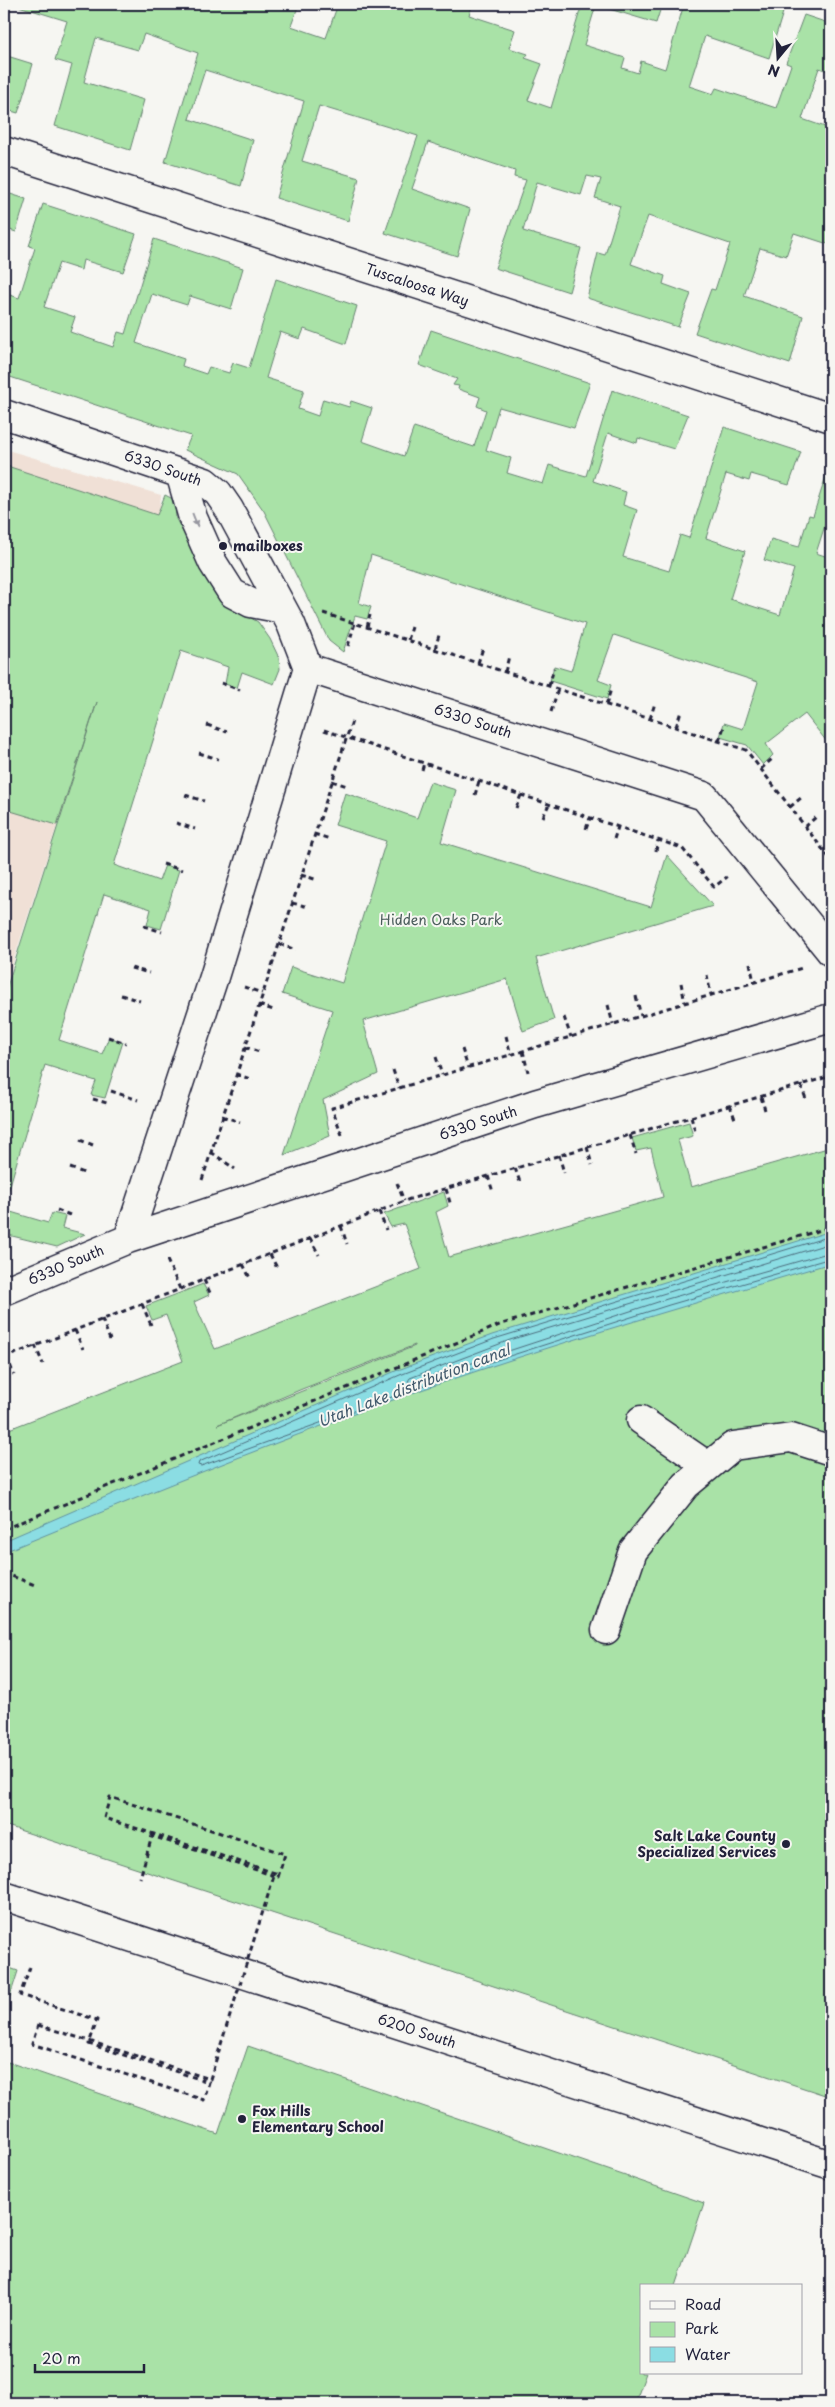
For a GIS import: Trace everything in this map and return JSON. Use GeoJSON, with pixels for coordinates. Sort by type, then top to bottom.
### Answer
{"type":"FeatureCollection","features":[{"type":"Feature","properties":{"kind":"street","name":"Tuscaloosa Way"},"geometry":{"type":"LineString","coordinates":[[4,151],[831,418]]}},
{"type":"Feature","properties":{"kind":"street","name":"6330 South"},"geometry":{"type":"LineString","coordinates":[[4,414],[205,482],[218,493],[229,509],[291,624],[308,668],[704,796],[831,952]]}},
{"type":"Feature","properties":{"kind":"street"},"geometry":{"type":"LineString","coordinates":[[180,474],[194,518],[213,563],[232,593],[251,603],[283,609]]}},
{"type":"Feature","properties":{"kind":"street"},"geometry":{"type":"LineString","coordinates":[[128,1239],[214,977],[308,668]]}},
{"type":"Feature","properties":{"kind":"street","name":"6330 South"},"geometry":{"type":"LineString","coordinates":[[4,1291],[128,1239],[535,1104],[831,1018]]}},
{"type":"Feature","properties":{"kind":"street"},"geometry":{"type":"LineString","coordinates":[[641,1420],[708,1466]]}},
{"type":"Feature","properties":{"kind":"street"},"geometry":{"type":"LineString","coordinates":[[606,1630],[634,1551],[686,1485],[733,1446],[790,1438],[831,1451]]}},
{"type":"Feature","properties":{"kind":"street","name":"6200 South"},"geometry":{"type":"LineString","coordinates":[[4,1896],[831,2165]]}},
{"type":"Feature","properties":{"kind":"path"},"geometry":{"type":"LineString","coordinates":[[316,610],[746,750],[831,860]]}},
{"type":"Feature","properties":{"kind":"path"},"geometry":{"type":"LineString","coordinates":[[366,627],[370,615]]}},
{"type":"Feature","properties":{"kind":"path"},"geometry":{"type":"LineString","coordinates":[[346,654],[355,623]]}},
{"type":"Feature","properties":{"kind":"path"},"geometry":{"type":"LineString","coordinates":[[408,640],[412,627]]}},
{"type":"Feature","properties":{"kind":"path"},"geometry":{"type":"LineString","coordinates":[[435,649],[440,635]]}},
{"type":"Feature","properties":{"kind":"path"},"geometry":{"type":"LineString","coordinates":[[478,663],[483,648]]}},
{"type":"Feature","properties":{"kind":"path"},"geometry":{"type":"LineString","coordinates":[[505,672],[510,656]]}},
{"type":"Feature","properties":{"kind":"path"},"geometry":{"type":"LineString","coordinates":[[548,686],[554,668]]}},
{"type":"Feature","properties":{"kind":"path"},"geometry":{"type":"LineString","coordinates":[[221,683],[240,690]]}},
{"type":"Feature","properties":{"kind":"path"},"geometry":{"type":"LineString","coordinates":[[548,720],[558,689]]}},
{"type":"Feature","properties":{"kind":"path"},"geometry":{"type":"LineString","coordinates":[[606,705],[611,689]]}},
{"type":"Feature","properties":{"kind":"path"},"geometry":{"type":"LineString","coordinates":[[650,719],[655,703]]}},
{"type":"Feature","properties":{"kind":"path"},"geometry":{"type":"LineString","coordinates":[[676,727],[681,710]]}},
{"type":"Feature","properties":{"kind":"path"},"geometry":{"type":"LineString","coordinates":[[200,1188],[353,717]]}},
{"type":"Feature","properties":{"kind":"path"},"geometry":{"type":"LineString","coordinates":[[292,719],[682,848],[714,887],[730,874]]}},
{"type":"Feature","properties":{"kind":"path"},"geometry":{"type":"LineString","coordinates":[[719,741],[725,724]]}},
{"type":"Feature","properties":{"kind":"path"},"geometry":{"type":"LineString","coordinates":[[208,726],[227,732]]}},
{"type":"Feature","properties":{"kind":"path"},"geometry":{"type":"LineString","coordinates":[[369,752],[371,745]]}},
{"type":"Feature","properties":{"kind":"path"},"geometry":{"type":"LineString","coordinates":[[198,753],[218,759]]}},
{"type":"Feature","properties":{"kind":"path"},"geometry":{"type":"LineString","coordinates":[[761,769],[772,760]]}},
{"type":"Feature","properties":{"kind":"path"},"geometry":{"type":"LineString","coordinates":[[422,770],[424,763]]}},
{"type":"Feature","properties":{"kind":"path"},"geometry":{"type":"LineString","coordinates":[[332,781],[348,786]]}},
{"type":"Feature","properties":{"kind":"path"},"geometry":{"type":"LineString","coordinates":[[475,795],[479,781]]}},
{"type":"Feature","properties":{"kind":"path"},"geometry":{"type":"LineString","coordinates":[[185,794],[204,801]]}},
{"type":"Feature","properties":{"kind":"path"},"geometry":{"type":"LineString","coordinates":[[516,808],[520,795]]}},
{"type":"Feature","properties":{"kind":"path"},"geometry":{"type":"LineString","coordinates":[[790,807],[802,797]]}},
{"type":"Feature","properties":{"kind":"path"},"geometry":{"type":"LineString","coordinates":[[543,817],[549,804]]}},
{"type":"Feature","properties":{"kind":"path"},"geometry":{"type":"LineString","coordinates":[[805,827],[817,816]]}},
{"type":"Feature","properties":{"kind":"path"},"geometry":{"type":"LineString","coordinates":[[586,829],[590,818]]}},
{"type":"Feature","properties":{"kind":"path"},"geometry":{"type":"LineString","coordinates":[[176,824],[195,829]]}},
{"type":"Feature","properties":{"kind":"path"},"geometry":{"type":"LineString","coordinates":[[614,838],[619,827]]}},
{"type":"Feature","properties":{"kind":"path"},"geometry":{"type":"LineString","coordinates":[[314,834],[330,839]]}},
{"type":"Feature","properties":{"kind":"path"},"geometry":{"type":"LineString","coordinates":[[656,851],[658,840]]}},
{"type":"Feature","properties":{"kind":"path"},"geometry":{"type":"LineString","coordinates":[[163,864],[182,870]]}},
{"type":"Feature","properties":{"kind":"path"},"geometry":{"type":"LineString","coordinates":[[301,875],[318,880]]}},
{"type":"Feature","properties":{"kind":"path"},"geometry":{"type":"LineString","coordinates":[[292,903],[309,908]]}},
{"type":"Feature","properties":{"kind":"path"},"geometry":{"type":"LineString","coordinates":[[144,926],[162,932]]}},
{"type":"Feature","properties":{"kind":"path"},"geometry":{"type":"LineString","coordinates":[[279,944],[296,950]]}},
{"type":"Feature","properties":{"kind":"path"},"geometry":{"type":"LineString","coordinates":[[750,963],[754,982]]}},
{"type":"Feature","properties":{"kind":"path"},"geometry":{"type":"LineString","coordinates":[[344,1139],[332,1108],[807,967]]}},
{"type":"Feature","properties":{"kind":"path"},"geometry":{"type":"LineString","coordinates":[[131,968],[149,973]]}},
{"type":"Feature","properties":{"kind":"path"},"geometry":{"type":"LineString","coordinates":[[707,976],[712,995]]}},
{"type":"Feature","properties":{"kind":"path"},"geometry":{"type":"LineString","coordinates":[[681,983],[685,1003]]}},
{"type":"Feature","properties":{"kind":"path"},"geometry":{"type":"LineString","coordinates":[[121,995],[140,1001]]}},
{"type":"Feature","properties":{"kind":"path"},"geometry":{"type":"LineString","coordinates":[[636,996],[641,1016]]}},
{"type":"Feature","properties":{"kind":"path"},"geometry":{"type":"LineString","coordinates":[[259,1005],[276,1010]]}},
{"type":"Feature","properties":{"kind":"path"},"geometry":{"type":"LineString","coordinates":[[608,1005],[613,1024]]}},
{"type":"Feature","properties":{"kind":"path"},"geometry":{"type":"LineString","coordinates":[[564,1017],[571,1036]]}},
{"type":"Feature","properties":{"kind":"path"},"geometry":{"type":"LineString","coordinates":[[506,1036],[511,1054]]}},
{"type":"Feature","properties":{"kind":"path"},"geometry":{"type":"LineString","coordinates":[[108,1037],[126,1043]]}},
{"type":"Feature","properties":{"kind":"path"},"geometry":{"type":"LineString","coordinates":[[245,1047],[262,1053]]}},
{"type":"Feature","properties":{"kind":"path"},"geometry":{"type":"LineString","coordinates":[[462,1049],[468,1068]]}},
{"type":"Feature","properties":{"kind":"path"},"geometry":{"type":"LineString","coordinates":[[436,1057],[442,1075]]}},
{"type":"Feature","properties":{"kind":"path"},"geometry":{"type":"LineString","coordinates":[[393,1070],[400,1088]]}},
{"type":"Feature","properties":{"kind":"path"},"geometry":{"type":"LineString","coordinates":[[236,1074],[253,1080]]}},
{"type":"Feature","properties":{"kind":"path"},"geometry":{"type":"LineString","coordinates":[[14,1375],[5,1357],[410,1199],[730,1105],[831,1078]]}},
{"type":"Feature","properties":{"kind":"path"},"geometry":{"type":"LineString","coordinates":[[801,1085],[806,1099]]}},
{"type":"Feature","properties":{"kind":"path"},"geometry":{"type":"LineString","coordinates":[[110,1091],[146,1103]]}},
{"type":"Feature","properties":{"kind":"path"},"geometry":{"type":"LineString","coordinates":[[761,1097],[765,1110]]}},
{"type":"Feature","properties":{"kind":"path"},"geometry":{"type":"LineString","coordinates":[[92,1099],[107,1103]]}},
{"type":"Feature","properties":{"kind":"path"},"geometry":{"type":"LineString","coordinates":[[730,1105],[735,1119]]}},
{"type":"Feature","properties":{"kind":"path"},"geometry":{"type":"LineString","coordinates":[[222,1116],[240,1122]]}},
{"type":"Feature","properties":{"kind":"path"},"geometry":{"type":"LineString","coordinates":[[691,1117],[694,1131]]}},
{"type":"Feature","properties":{"kind":"path"},"geometry":{"type":"LineString","coordinates":[[630,1135],[636,1154]]}},
{"type":"Feature","properties":{"kind":"path"},"geometry":{"type":"LineString","coordinates":[[80,1140],[93,1145]]}},
{"type":"Feature","properties":{"kind":"path"},"geometry":{"type":"LineString","coordinates":[[588,1147],[592,1165]]}},
{"type":"Feature","properties":{"kind":"path"},"geometry":{"type":"LineString","coordinates":[[211,1152],[240,1173]]}},
{"type":"Feature","properties":{"kind":"path"},"geometry":{"type":"LineString","coordinates":[[558,1155],[564,1173]]}},
{"type":"Feature","properties":{"kind":"path"},"geometry":{"type":"LineString","coordinates":[[70,1168],[84,1173]]}},
{"type":"Feature","properties":{"kind":"path"},"geometry":{"type":"LineString","coordinates":[[514,1168],[521,1185]]}},
{"type":"Feature","properties":{"kind":"path"},"geometry":{"type":"LineString","coordinates":[[488,1176],[493,1192]]}},
{"type":"Feature","properties":{"kind":"path"},"geometry":{"type":"LineString","coordinates":[[446,1189],[451,1206]]}},
{"type":"Feature","properties":{"kind":"path"},"geometry":{"type":"LineString","coordinates":[[57,1210],[70,1215]]}},
{"type":"Feature","properties":{"kind":"path"},"geometry":{"type":"LineString","coordinates":[[380,1211],[386,1230]]}},
{"type":"Feature","properties":{"kind":"path"},"geometry":{"type":"LineString","coordinates":[[340,1226],[347,1244]]}},
{"type":"Feature","properties":{"kind":"path"},"geometry":{"type":"LineString","coordinates":[[4,1529],[502,1324],[831,1227]]}},
{"type":"Feature","properties":{"kind":"path"},"geometry":{"type":"LineString","coordinates":[[310,1238],[319,1255]]}},
{"type":"Feature","properties":{"kind":"path"},"geometry":{"type":"LineString","coordinates":[[165,1254],[180,1289]]}},
{"type":"Feature","properties":{"kind":"path"},"geometry":{"type":"LineString","coordinates":[[270,1254],[278,1270]]}},
{"type":"Feature","properties":{"kind":"path"},"geometry":{"type":"LineString","coordinates":[[243,1264],[251,1280]]}},
{"type":"Feature","properties":{"kind":"path"},"geometry":{"type":"LineString","coordinates":[[204,1279],[211,1295]]}},
{"type":"Feature","properties":{"kind":"path"},"geometry":{"type":"LineString","coordinates":[[142,1304],[151,1325]]}},
{"type":"Feature","properties":{"kind":"path"},"geometry":{"type":"LineString","coordinates":[[102,1319],[110,1340]]}},
{"type":"Feature","properties":{"kind":"path"},"geometry":{"type":"LineString","coordinates":[[74,1330],[83,1349]]}},
{"type":"Feature","properties":{"kind":"path"},"geometry":{"type":"LineString","coordinates":[[35,1345],[43,1364]]}},
{"type":"Feature","properties":{"kind":"path"},"geometry":{"type":"LineString","coordinates":[[4,1573],[35,1585]]}},
{"type":"Feature","properties":{"kind":"path"},"geometry":{"type":"LineString","coordinates":[[30,1967],[20,1995],[97,2020],[89,2044],[210,2082],[204,2100],[32,2044],[38,2025],[210,2080],[264,1910],[266,1901],[272,1882],[275,1873],[104,1818],[110,1797],[285,1854],[278,1877],[269,1874],[251,1868],[242,1865],[233,1862],[152,1836],[140,1878]]}},
{"type":"Feature","properties":{"kind":"shaded area"},"geometry":{"type":"Polygon","coordinates":[[[4,449],[161,495],[160,506],[4,990],[4,449]]]}},
{"type":"Feature","properties":{"kind":"green space"},"geometry":{"type":"Polygon","coordinates":[[[12,4],[299,4],[291,26],[326,38],[338,4],[473,4],[469,15],[515,30],[509,48],[528,54],[525,58],[542,64],[528,100],[551,108],[582,4],[662,4],[656,23],[596,5],[584,45],[625,58],[622,68],[638,73],[641,61],[665,69],[684,4],[768,4],[784,9],[769,58],[705,36],[689,86],[713,94],[716,88],[776,108],[791,65],[786,63],[804,15],[831,24],[831,72],[819,68],[802,119],[831,129],[831,245],[794,233],[786,256],[760,248],[744,296],[803,316],[790,364],[695,333],[711,289],[715,290],[730,244],[648,216],[631,264],[665,276],[663,284],[691,294],[678,327],[587,298],[598,253],[605,255],[620,206],[595,198],[601,179],[587,176],[581,195],[537,182],[523,231],[581,248],[569,292],[495,268],[526,180],[514,177],[515,171],[428,142],[412,189],[470,209],[457,256],[385,233],[418,136],[319,106],[302,161],[359,178],[348,221],[276,198],[304,101],[205,70],[189,119],[253,140],[241,186],[165,162],[198,53],[144,34],[138,50],[96,38],[84,82],[144,100],[130,150],[55,126],[72,65],[55,60],[67,21],[12,4]]]}},
{"type":"Feature","properties":{"kind":"green space"},"geometry":{"type":"Polygon","coordinates":[[[4,55],[33,64],[18,113],[4,109],[4,55]]]}},
{"type":"Feature","properties":{"kind":"green space"},"geometry":{"type":"Polygon","coordinates":[[[4,192],[26,199],[16,232],[4,228],[4,192]]]}},
{"type":"Feature","properties":{"kind":"green space"},"geometry":{"type":"Polygon","coordinates":[[[43,204],[136,234],[123,272],[83,260],[81,270],[59,263],[44,307],[75,317],[70,332],[113,347],[118,332],[125,334],[154,239],[243,268],[231,309],[190,296],[187,305],[152,294],[136,343],[184,359],[182,366],[206,374],[209,367],[229,373],[233,363],[249,368],[276,279],[357,306],[346,344],[304,329],[300,339],[280,332],[266,378],[304,390],[298,409],[318,416],[323,399],[349,407],[351,401],[372,408],[362,441],[404,456],[414,427],[474,447],[486,410],[477,406],[480,397],[458,389],[459,386],[453,385],[457,379],[419,365],[431,330],[590,383],[574,428],[499,407],[486,450],[511,458],[507,473],[543,484],[549,465],[586,476],[612,390],[688,415],[674,449],[638,438],[637,443],[608,433],[593,481],[626,492],[623,505],[637,510],[623,557],[669,571],[680,535],[689,538],[724,427],[801,452],[789,485],[751,474],[749,481],[726,474],[706,538],[745,551],[730,599],[780,615],[794,569],[764,560],[771,539],[799,547],[809,515],[813,516],[831,461],[831,507],[816,553],[831,558],[831,747],[805,714],[766,744],[773,755],[763,765],[747,745],[720,737],[724,723],[743,729],[758,682],[614,635],[598,680],[611,685],[607,699],[550,681],[554,666],[571,671],[585,624],[371,555],[359,603],[371,607],[367,619],[355,616],[343,652],[329,641],[264,511],[238,474],[185,450],[191,436],[4,375],[4,293],[19,298],[35,248],[29,246],[43,204]]]}},
{"type":"Feature","properties":{"kind":"green space"},"geometry":{"type":"Polygon","coordinates":[[[4,465],[157,515],[165,495],[175,500],[176,519],[217,594],[233,608],[258,622],[270,639],[279,658],[280,669],[274,684],[242,672],[237,688],[225,684],[228,667],[181,651],[114,865],[159,881],[165,865],[179,870],[161,929],[147,925],[151,909],[104,894],[59,1040],[102,1054],[109,1037],[123,1042],[105,1098],[91,1095],[96,1081],[45,1065],[4,1206],[4,996],[97,702],[57,825],[4,809],[4,465]]]}},
{"type":"Feature","properties":{"kind":"green space","name":"Hidden Oaks Park"},"geometry":{"type":"Polygon","coordinates":[[[430,782],[456,790],[441,842],[651,907],[667,855],[713,906],[536,958],[554,1020],[523,1031],[507,979],[363,1021],[378,1074],[323,1100],[330,1136],[284,1155],[332,1010],[282,994],[291,967],[342,983],[386,841],[335,825],[345,793],[417,818],[430,782]]]}},
{"type":"Feature","properties":{"kind":"green space"},"geometry":{"type":"Polygon","coordinates":[[[689,1122],[693,1136],[678,1140],[691,1187],[831,1147],[831,2097],[4,1825],[4,1431],[183,1361],[166,1315],[152,1320],[146,1306],[203,1284],[209,1295],[194,1302],[215,1349],[421,1269],[404,1224],[391,1227],[384,1214],[444,1192],[448,1206],[436,1212],[449,1257],[663,1197],[651,1148],[636,1151],[632,1138],[689,1122]],[[415,1346],[302,1389],[217,1425],[415,1346]]]}},
{"type":"Feature","properties":{"kind":"green space"},"geometry":{"type":"Polygon","coordinates":[[[4,1210],[48,1223],[52,1213],[65,1216],[62,1228],[85,1234],[57,1247],[4,1234],[4,1210]]]}},
{"type":"Feature","properties":{"kind":"green space"},"geometry":{"type":"Polygon","coordinates":[[[4,1966],[18,1971],[4,2015],[4,1966]]]}},
{"type":"Feature","properties":{"kind":"green space","name":"Fox Hills Elementary School"},"geometry":{"type":"Polygon","coordinates":[[[248,2046],[704,2203],[677,2284],[640,2284],[640,2374],[646,2374],[635,2403],[4,2403],[4,2074],[8,2062],[218,2134],[248,2046]]]}},
{"type":"Feature","properties":{"kind":"water","name":"Utah Lake distribution canal"},"geometry":{"type":"Polygon","coordinates":[[[831,1231],[831,1263],[654,1315],[417,1391],[239,1457],[4,1552],[4,1541],[398,1370],[492,1335],[831,1231]]]}},
{"type":"Feature","properties":{"kind":"place","name":"mailboxes"},"geometry":{"type":"Point","coordinates":[223,546]}},
{"type":"Feature","properties":{"kind":"place","name":"Salt Lake County Specialized Services"},"geometry":{"type":"Point","coordinates":[786,1844]}},
{"type":"Feature","properties":{"kind":"place","name":"Fox Hills Elementary School"},"geometry":{"type":"Point","coordinates":[242,2119]}}]}
